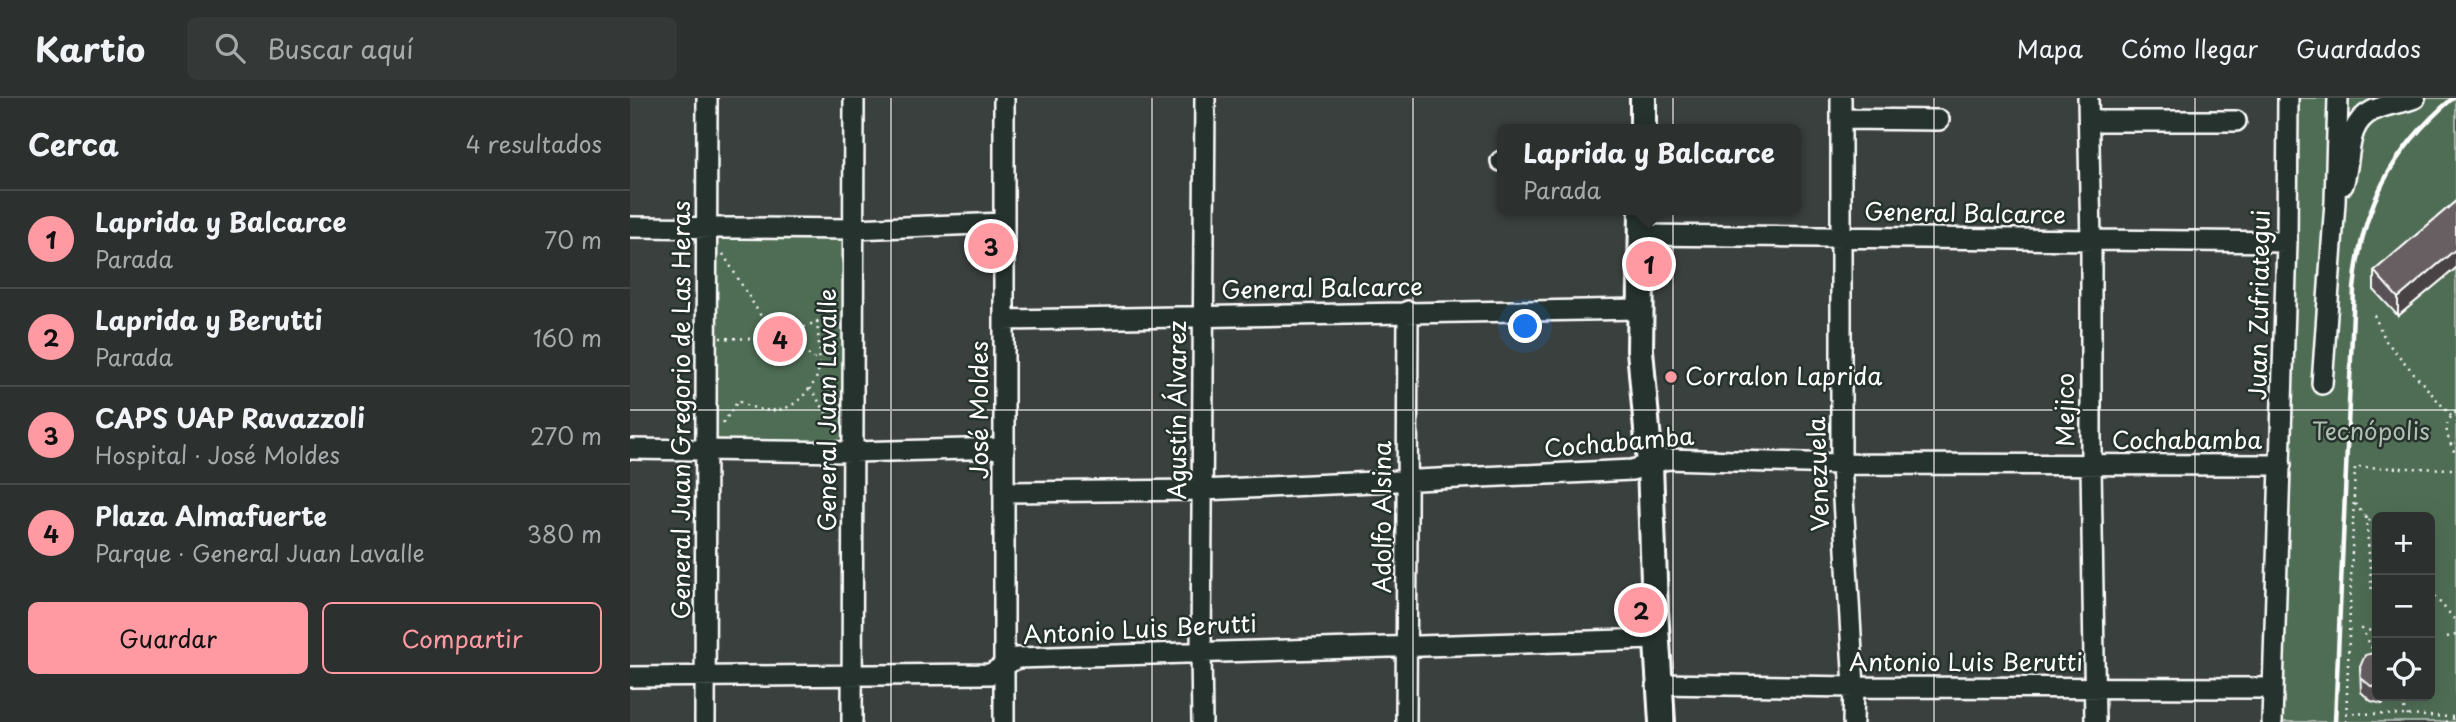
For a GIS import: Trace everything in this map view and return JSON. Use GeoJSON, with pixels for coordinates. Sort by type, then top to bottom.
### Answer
{"type":"FeatureCollection","features":[{"type":"Feature","properties":{"kind":"main road"},"geometry":{"type":"LineString","coordinates":[[1643,98],[1643,124]]}},
{"type":"Feature","properties":{"kind":"main road"},"geometry":{"type":"LineString","coordinates":[[1642,215],[1640,350],[1650,464],[1656,639],[1662,722]]}},
{"type":"Feature","properties":{"kind":"street","name":"General Juan Gregorio de Las Heras"},"geometry":{"type":"LineString","coordinates":[[705,722],[707,98]]}},
{"type":"Feature","properties":{"kind":"street","name":"General Juan Lavalle"},"geometry":{"type":"LineString","coordinates":[[852,722],[854,98]]}},
{"type":"Feature","properties":{"kind":"street","name":"José Moldes"},"geometry":{"type":"LineString","coordinates":[[1004,98],[1004,722]]}},
{"type":"Feature","properties":{"kind":"street","name":"Agustín Álvarez"},"geometry":{"type":"LineString","coordinates":[[1202,722],[1200,652],[1205,98]]}},
{"type":"Feature","properties":{"kind":"street","name":"Venezuela"},"geometry":{"type":"LineString","coordinates":[[1841,98],[1841,464],[1854,687],[1853,722]]}},
{"type":"Feature","properties":{"kind":"street","name":"Mejico"},"geometry":{"type":"LineString","coordinates":[[2088,98],[2095,722]]}},
{"type":"Feature","properties":{"kind":"street","name":"Juan Zufriategui"},"geometry":{"type":"LineString","coordinates":[[2272,722],[2287,242],[2288,98]]}},
{"type":"Feature","properties":{"kind":"street"},"geometry":{"type":"LineString","coordinates":[[2322,384],[2335,202],[2338,98]]}},
{"type":"Feature","properties":{"kind":"street"},"geometry":{"type":"LineString","coordinates":[[2335,202],[2348,171],[2353,130],[2360,119],[2375,109],[2415,98]]}},
{"type":"Feature","properties":{"kind":"street"},"geometry":{"type":"LineString","coordinates":[[1841,119],[1939,120]]}},
{"type":"Feature","properties":{"kind":"street"},"geometry":{"type":"LineString","coordinates":[[2089,121],[2236,121]]}},
{"type":"Feature","properties":{"kind":"street"},"geometry":{"type":"LineString","coordinates":[[630,227],[853,229],[1004,223]]}},
{"type":"Feature","properties":{"kind":"street","name":"General Balcarce"},"geometry":{"type":"LineString","coordinates":[[1642,235],[2287,242]]}},
{"type":"Feature","properties":{"kind":"street","name":"General Balcarce"},"geometry":{"type":"LineString","coordinates":[[1004,320],[1640,309]]}},
{"type":"Feature","properties":{"kind":"street","name":"Adolfo Alsina"},"geometry":{"type":"LineString","coordinates":[[1406,722],[1408,311]]}},
{"type":"Feature","properties":{"kind":"street"},"geometry":{"type":"LineString","coordinates":[[630,449],[853,452],[1004,448]]}},
{"type":"Feature","properties":{"kind":"street","name":"Cochabamba"},"geometry":{"type":"LineString","coordinates":[[1004,492],[1202,491],[1632,470],[1667,459],[1841,464],[2281,466]]}},
{"type":"Feature","properties":{"kind":"street","name":"Antonio Luis Berutti"},"geometry":{"type":"LineString","coordinates":[[630,677],[990,674],[1017,658],[1656,639]]}},
{"type":"Feature","properties":{"kind":"street","name":"Antonio Luis Berutti"},"geometry":{"type":"LineString","coordinates":[[1659,684],[2273,688]]}},
{"type":"Feature","properties":{"kind":"path"},"geometry":{"type":"LineString","coordinates":[[706,228],[767,326]]}},
{"type":"Feature","properties":{"kind":"path"},"geometry":{"type":"LineString","coordinates":[[791,333],[853,307]]}},
{"type":"Feature","properties":{"kind":"path"},"geometry":{"type":"LineString","coordinates":[[2374,315],[2386,341],[2451,416]]}},
{"type":"Feature","properties":{"kind":"path"},"geometry":{"type":"LineString","coordinates":[[706,449],[738,401],[756,409],[778,411],[801,399],[816,379],[817,320]]}},
{"type":"Feature","properties":{"kind":"path"},"geometry":{"type":"LineString","coordinates":[[781,323],[791,333],[790,342],[784,349],[775,351],[767,347],[762,339],[767,326],[781,323]]}},
{"type":"Feature","properties":{"kind":"path"},"geometry":{"type":"LineString","coordinates":[[706,338],[762,339]]}},
{"type":"Feature","properties":{"kind":"path"},"geometry":{"type":"LineString","coordinates":[[790,342],[818,361]]}},
{"type":"Feature","properties":{"kind":"path"},"geometry":{"type":"LineString","coordinates":[[810,388],[853,452]]}},
{"type":"Feature","properties":{"kind":"path"},"geometry":{"type":"LineString","coordinates":[[2456,412],[2447,422],[2445,431],[2456,456]]}},
{"type":"Feature","properties":{"kind":"path"},"geometry":{"type":"LineString","coordinates":[[2346,722],[2355,467],[2456,469]]}},
{"type":"Feature","properties":{"kind":"path"},"geometry":{"type":"LineString","coordinates":[[2355,504],[2372,524]]}},
{"type":"Feature","properties":{"kind":"path"},"geometry":{"type":"LineString","coordinates":[[2366,517],[2372,593]]}},
{"type":"Feature","properties":{"kind":"path"},"geometry":{"type":"LineString","coordinates":[[2435,597],[2456,621]]}},
{"type":"Feature","properties":{"kind":"path"},"geometry":{"type":"LineString","coordinates":[[2372,631],[2362,629],[2372,648]]}},
{"type":"Feature","properties":{"kind":"path"},"geometry":{"type":"LineString","coordinates":[[2447,637],[2456,635]]}},
{"type":"Feature","properties":{"kind":"path"},"geometry":{"type":"LineString","coordinates":[[2400,701],[2408,716]]}},
{"type":"Feature","properties":{"kind":"path"},"geometry":{"type":"LineString","coordinates":[[2346,713],[2455,717]]}},
{"type":"Feature","properties":{"kind":"path"},"geometry":{"type":"LineString","coordinates":[[2445,722],[2455,717]]}},
{"type":"Feature","properties":{"kind":"green space","name":"Tecnópolis"},"geometry":{"type":"Polygon","coordinates":[[[2293,98],[2456,98],[2456,722],[2282,722],[2293,98]]]}},
{"type":"Feature","properties":{"kind":"green space"},"geometry":{"type":"Polygon","coordinates":[[[712,232],[850,234],[846,446],[710,444],[712,232]]]}},
{"type":"Feature","properties":{"kind":"building"},"geometry":{"type":"Polygon","coordinates":[[[2456,201],[2456,249],[2398,298],[2374,271],[2456,201]]]}},
{"type":"Feature","properties":{"kind":"building"},"geometry":{"type":"Polygon","coordinates":[[[2372,653],[2372,686],[2361,678],[2360,667],[2365,655],[2372,653]]]}},
{"type":"Feature","properties":{"kind":"railway"},"geometry":{"type":"LineString","coordinates":[[2335,722],[2354,289],[2358,260],[2372,207],[2396,160],[2431,118],[2453,98]]}},
{"type":"Feature","properties":{"kind":"place","name":"CAPS UAP Ravazzoli"},"geometry":{"type":"Point","coordinates":[991,246]}},
{"type":"Feature","properties":{"kind":"place","name":"Laprida y Balcarce"},"geometry":{"type":"Point","coordinates":[1649,264]}},
{"type":"Feature","properties":{"kind":"place","name":"Plaza Almafuerte"},"geometry":{"type":"Point","coordinates":[780,339]}},
{"type":"Feature","properties":{"kind":"place","name":"Corralon Laprida"},"geometry":{"type":"Point","coordinates":[1671,377]}},
{"type":"Feature","properties":{"kind":"place","name":"Laprida y Berutti"},"geometry":{"type":"Point","coordinates":[1641,610]}}]}
